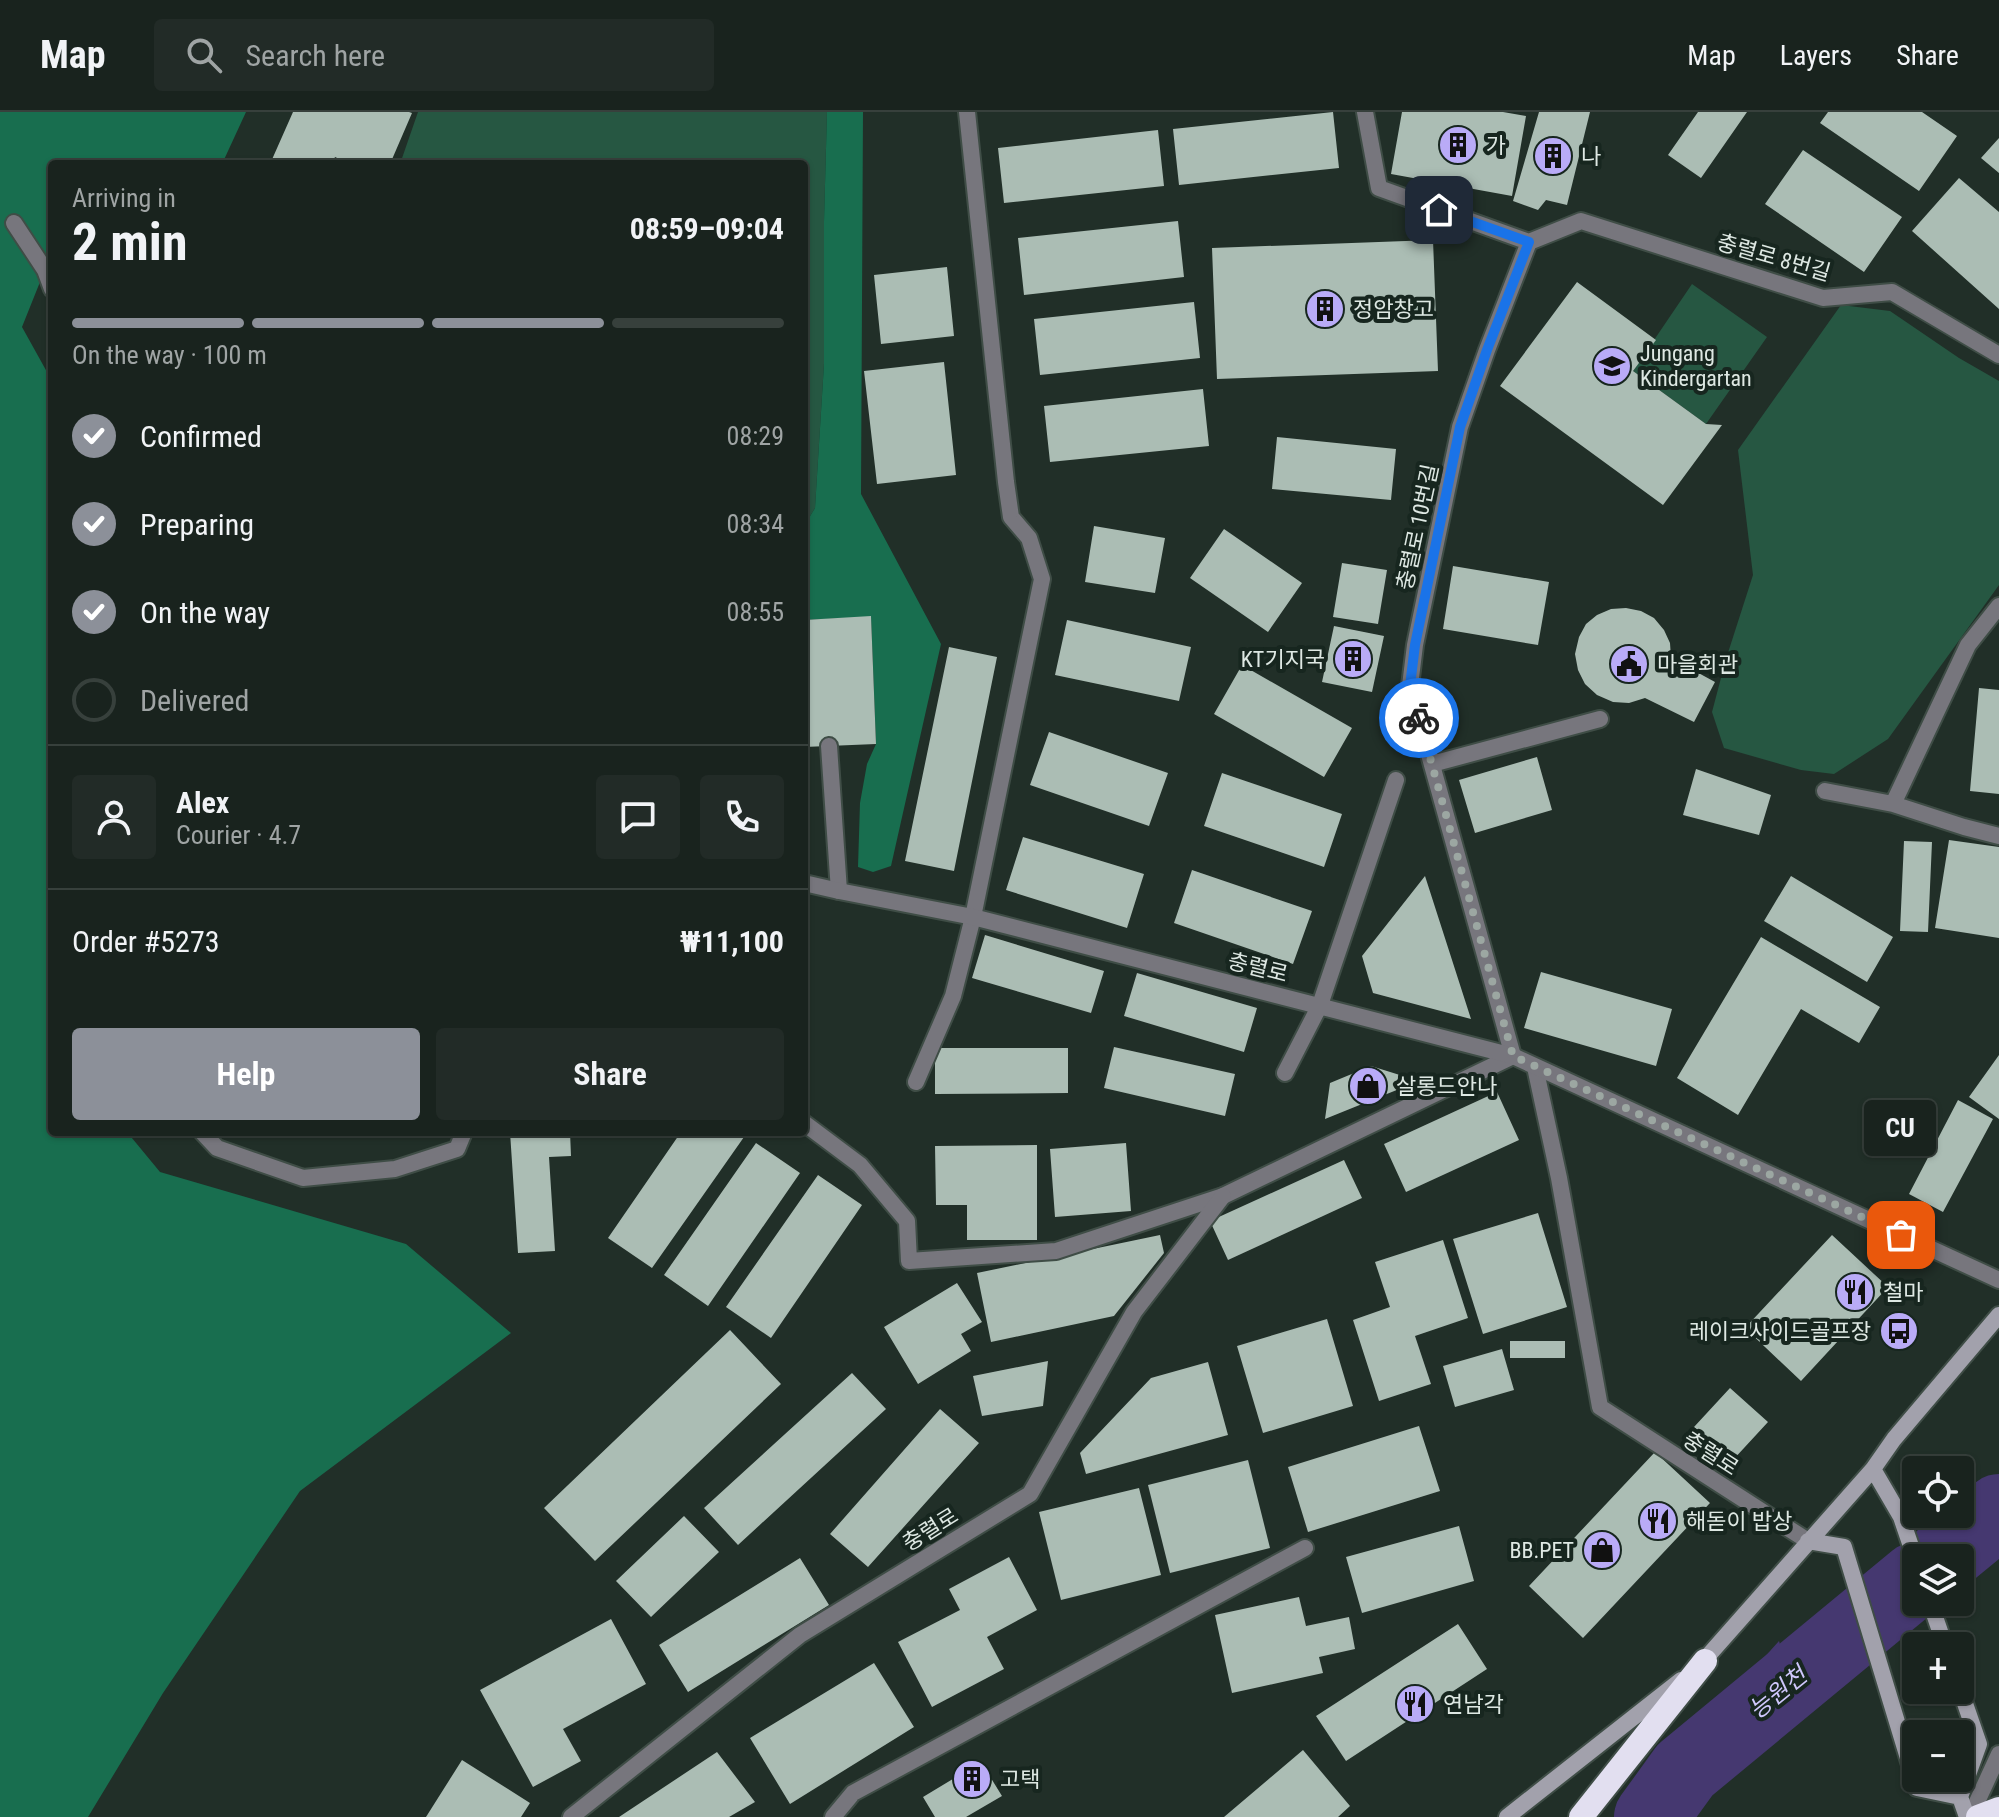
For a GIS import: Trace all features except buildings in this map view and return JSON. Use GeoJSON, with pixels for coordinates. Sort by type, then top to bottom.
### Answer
{"type":"FeatureCollection","features":[{"type":"Feature","properties":{"kind":"highway"},"geometry":{"type":"LineString","coordinates":[[1581,1817],[1705,1661]]}},
{"type":"Feature","properties":{"kind":"highway"},"geometry":{"type":"LineString","coordinates":[[1978,1817],[1999,1809]]}},
{"type":"Feature","properties":{"kind":"main road"},"geometry":{"type":"LineString","coordinates":[[1507,1817],[1705,1661],[1873,1469],[1894,1439],[1999,1315]]}},
{"type":"Feature","properties":{"kind":"main road"},"geometry":{"type":"LineString","coordinates":[[1873,1469],[1901,1517],[1910,1544]]}},
{"type":"Feature","properties":{"kind":"main road"},"geometry":{"type":"LineString","coordinates":[[1808,1541],[1844,1547],[1917,1788],[1960,1797]]}},
{"type":"Feature","properties":{"kind":"main road"},"geometry":{"type":"LineString","coordinates":[[1965,1704],[1979,1744],[1960,1797],[1968,1817]]}},
{"type":"Feature","properties":{"kind":"street"},"geometry":{"type":"LineString","coordinates":[[916,1082],[953,996],[973,917],[1042,579],[1029,538],[1011,517],[967,112]]}},
{"type":"Feature","properties":{"kind":"street"},"geometry":{"type":"LineString","coordinates":[[1365,112],[1379,188],[1529,242]]}},
{"type":"Feature","properties":{"kind":"street","name":"충렬로 8번길"},"geometry":{"type":"LineString","coordinates":[[1529,242],[1581,221],[1823,298],[1892,292],[1999,355]]}},
{"type":"Feature","properties":{"kind":"street"},"geometry":{"type":"LineString","coordinates":[[14,223],[48,278]]}},
{"type":"Feature","properties":{"kind":"street","name":"충렬로 10번길"},"geometry":{"type":"LineString","coordinates":[[1513,1056],[1410,686],[1415,645],[1460,427],[1529,242]]}},
{"type":"Feature","properties":{"kind":"street"},"geometry":{"type":"LineString","coordinates":[[1893,804],[1968,645],[1999,606]]}},
{"type":"Feature","properties":{"kind":"street"},"geometry":{"type":"LineString","coordinates":[[1432,764],[1600,719]]}},
{"type":"Feature","properties":{"kind":"street"},"geometry":{"type":"LineString","coordinates":[[829,746],[839,891]]}},
{"type":"Feature","properties":{"kind":"street"},"geometry":{"type":"LineString","coordinates":[[1285,1073],[1320,1005],[1396,780]]}},
{"type":"Feature","properties":{"kind":"street"},"geometry":{"type":"LineString","coordinates":[[1825,791],[1893,804],[1999,836]]}},
{"type":"Feature","properties":{"kind":"street","name":"충렬로"},"geometry":{"type":"LineString","coordinates":[[808,884],[973,917],[1513,1056],[1999,1280]]}},
{"type":"Feature","properties":{"kind":"street","name":"충렬로"},"geometry":{"type":"LineString","coordinates":[[808,1126],[860,1165],[907,1221],[909,1261],[1056,1251],[1223,1196],[1513,1056]]}},
{"type":"Feature","properties":{"kind":"street","name":"충렬로"},"geometry":{"type":"LineString","coordinates":[[1535,1067],[1559,1178],[1600,1407],[1808,1541]]}},
{"type":"Feature","properties":{"kind":"street"},"geometry":{"type":"LineString","coordinates":[[206,1136],[217,1148],[303,1178],[395,1169],[457,1149],[462,1136]]}},
{"type":"Feature","properties":{"kind":"street","name":"충렬로"},"geometry":{"type":"LineString","coordinates":[[571,1817],[800,1635],[1030,1494],[1134,1312],[1223,1196]]}},
{"type":"Feature","properties":{"kind":"street"},"geometry":{"type":"LineString","coordinates":[[833,1817],[853,1793],[1305,1548]]}},
{"type":"Feature","properties":{"kind":"street"},"geometry":{"type":"LineString","coordinates":[[1968,1817],[1999,1754]]}},
{"type":"Feature","properties":{"kind":"green space"},"geometry":{"type":"Polygon","coordinates":[[[0,112],[246,112],[224,160],[48,160],[48,262],[22,327],[48,374],[48,1136],[130,1136],[160,1172],[406,1244],[511,1333],[300,1491],[163,1693],[88,1817],[0,1817],[0,112]]]}},
{"type":"Feature","properties":{"kind":"green space"},"geometry":{"type":"Polygon","coordinates":[[[418,112],[827,112],[824,364],[815,508],[808,519],[808,160],[401,160],[418,112]]]}},
{"type":"Feature","properties":{"kind":"green space"},"geometry":{"type":"Polygon","coordinates":[[[827,112],[863,112],[861,494],[941,644],[891,866],[873,872],[858,867],[860,803],[867,764],[876,744],[871,617],[808,620],[808,519],[815,508],[824,364],[827,112]]]}},
{"type":"Feature","properties":{"kind":"green space"},"geometry":{"type":"Polygon","coordinates":[[[1692,284],[1767,337],[1706,424],[1633,371],[1692,284]]]}},
{"type":"Feature","properties":{"kind":"green space"},"geometry":{"type":"Polygon","coordinates":[[[1841,305],[1890,311],[1999,381],[1999,585],[1888,739],[1834,774],[1801,770],[1724,748],[1712,712],[1753,575],[1738,450],[1841,305]]]}},
{"type":"Feature","properties":{"kind":"water"},"geometry":{"type":"Polygon","coordinates":[[[1779,1641],[1802,1718],[1706,1774],[1685,1817],[1630,1817],[1717,1710],[1779,1641]]]}},
{"type":"Feature","properties":{"kind":"waterway","name":"능원천"},"geometry":{"type":"LineString","coordinates":[[1959,1544],[1999,1511]]}},
{"type":"Feature","properties":{"kind":"waterway","name":"능원천"},"geometry":{"type":"LineString","coordinates":[[1651,1817],[1685,1770],[1902,1591]]}},
{"type":"Feature","properties":{"kind":"way so far"},"geometry":{"type":"LineString","coordinates":[[1419,718],[1513,1056],[1901,1235]]}},
{"type":"Feature","properties":{"kind":"place","name":"가"},"geometry":{"type":"Point","coordinates":[1458,145]}},
{"type":"Feature","properties":{"kind":"place","name":"나"},"geometry":{"type":"Point","coordinates":[1553,156]}},
{"type":"Feature","properties":{"kind":"place","name":"정암창고"},"geometry":{"type":"Point","coordinates":[1325,309]}},
{"type":"Feature","properties":{"kind":"place","name":"Jungang Kindergartan"},"geometry":{"type":"Point","coordinates":[1612,366]}},
{"type":"Feature","properties":{"kind":"place","name":"KT기지국"},"geometry":{"type":"Point","coordinates":[1353,659]}},
{"type":"Feature","properties":{"kind":"place","name":"마을회관"},"geometry":{"type":"Point","coordinates":[1629,664]}},
{"type":"Feature","properties":{"kind":"place","name":"살롱드안나"},"geometry":{"type":"Point","coordinates":[1368,1086]}},
{"type":"Feature","properties":{"kind":"place","name":"CU"},"geometry":{"type":"Point","coordinates":[1901,1235]}},
{"type":"Feature","properties":{"kind":"place","name":"철마"},"geometry":{"type":"Point","coordinates":[1855,1292]}},
{"type":"Feature","properties":{"kind":"place","name":"레이크사이드골프장"},"geometry":{"type":"Point","coordinates":[1899,1331]}},
{"type":"Feature","properties":{"kind":"place","name":"해돋이 밥상"},"geometry":{"type":"Point","coordinates":[1658,1521]}},
{"type":"Feature","properties":{"kind":"place","name":"BB.PET"},"geometry":{"type":"Point","coordinates":[1602,1550]}},
{"type":"Feature","properties":{"kind":"place","name":"연남각"},"geometry":{"type":"Point","coordinates":[1415,1704]}},
{"type":"Feature","properties":{"kind":"place","name":"고택"},"geometry":{"type":"Point","coordinates":[972,1779]}},
{"type":"Feature","properties":{"kind":"route"},"geometry":{"type":"LineString","coordinates":[[1419,718],[1410,686],[1415,645],[1460,427],[1529,242],[1439,210]]}}]}
